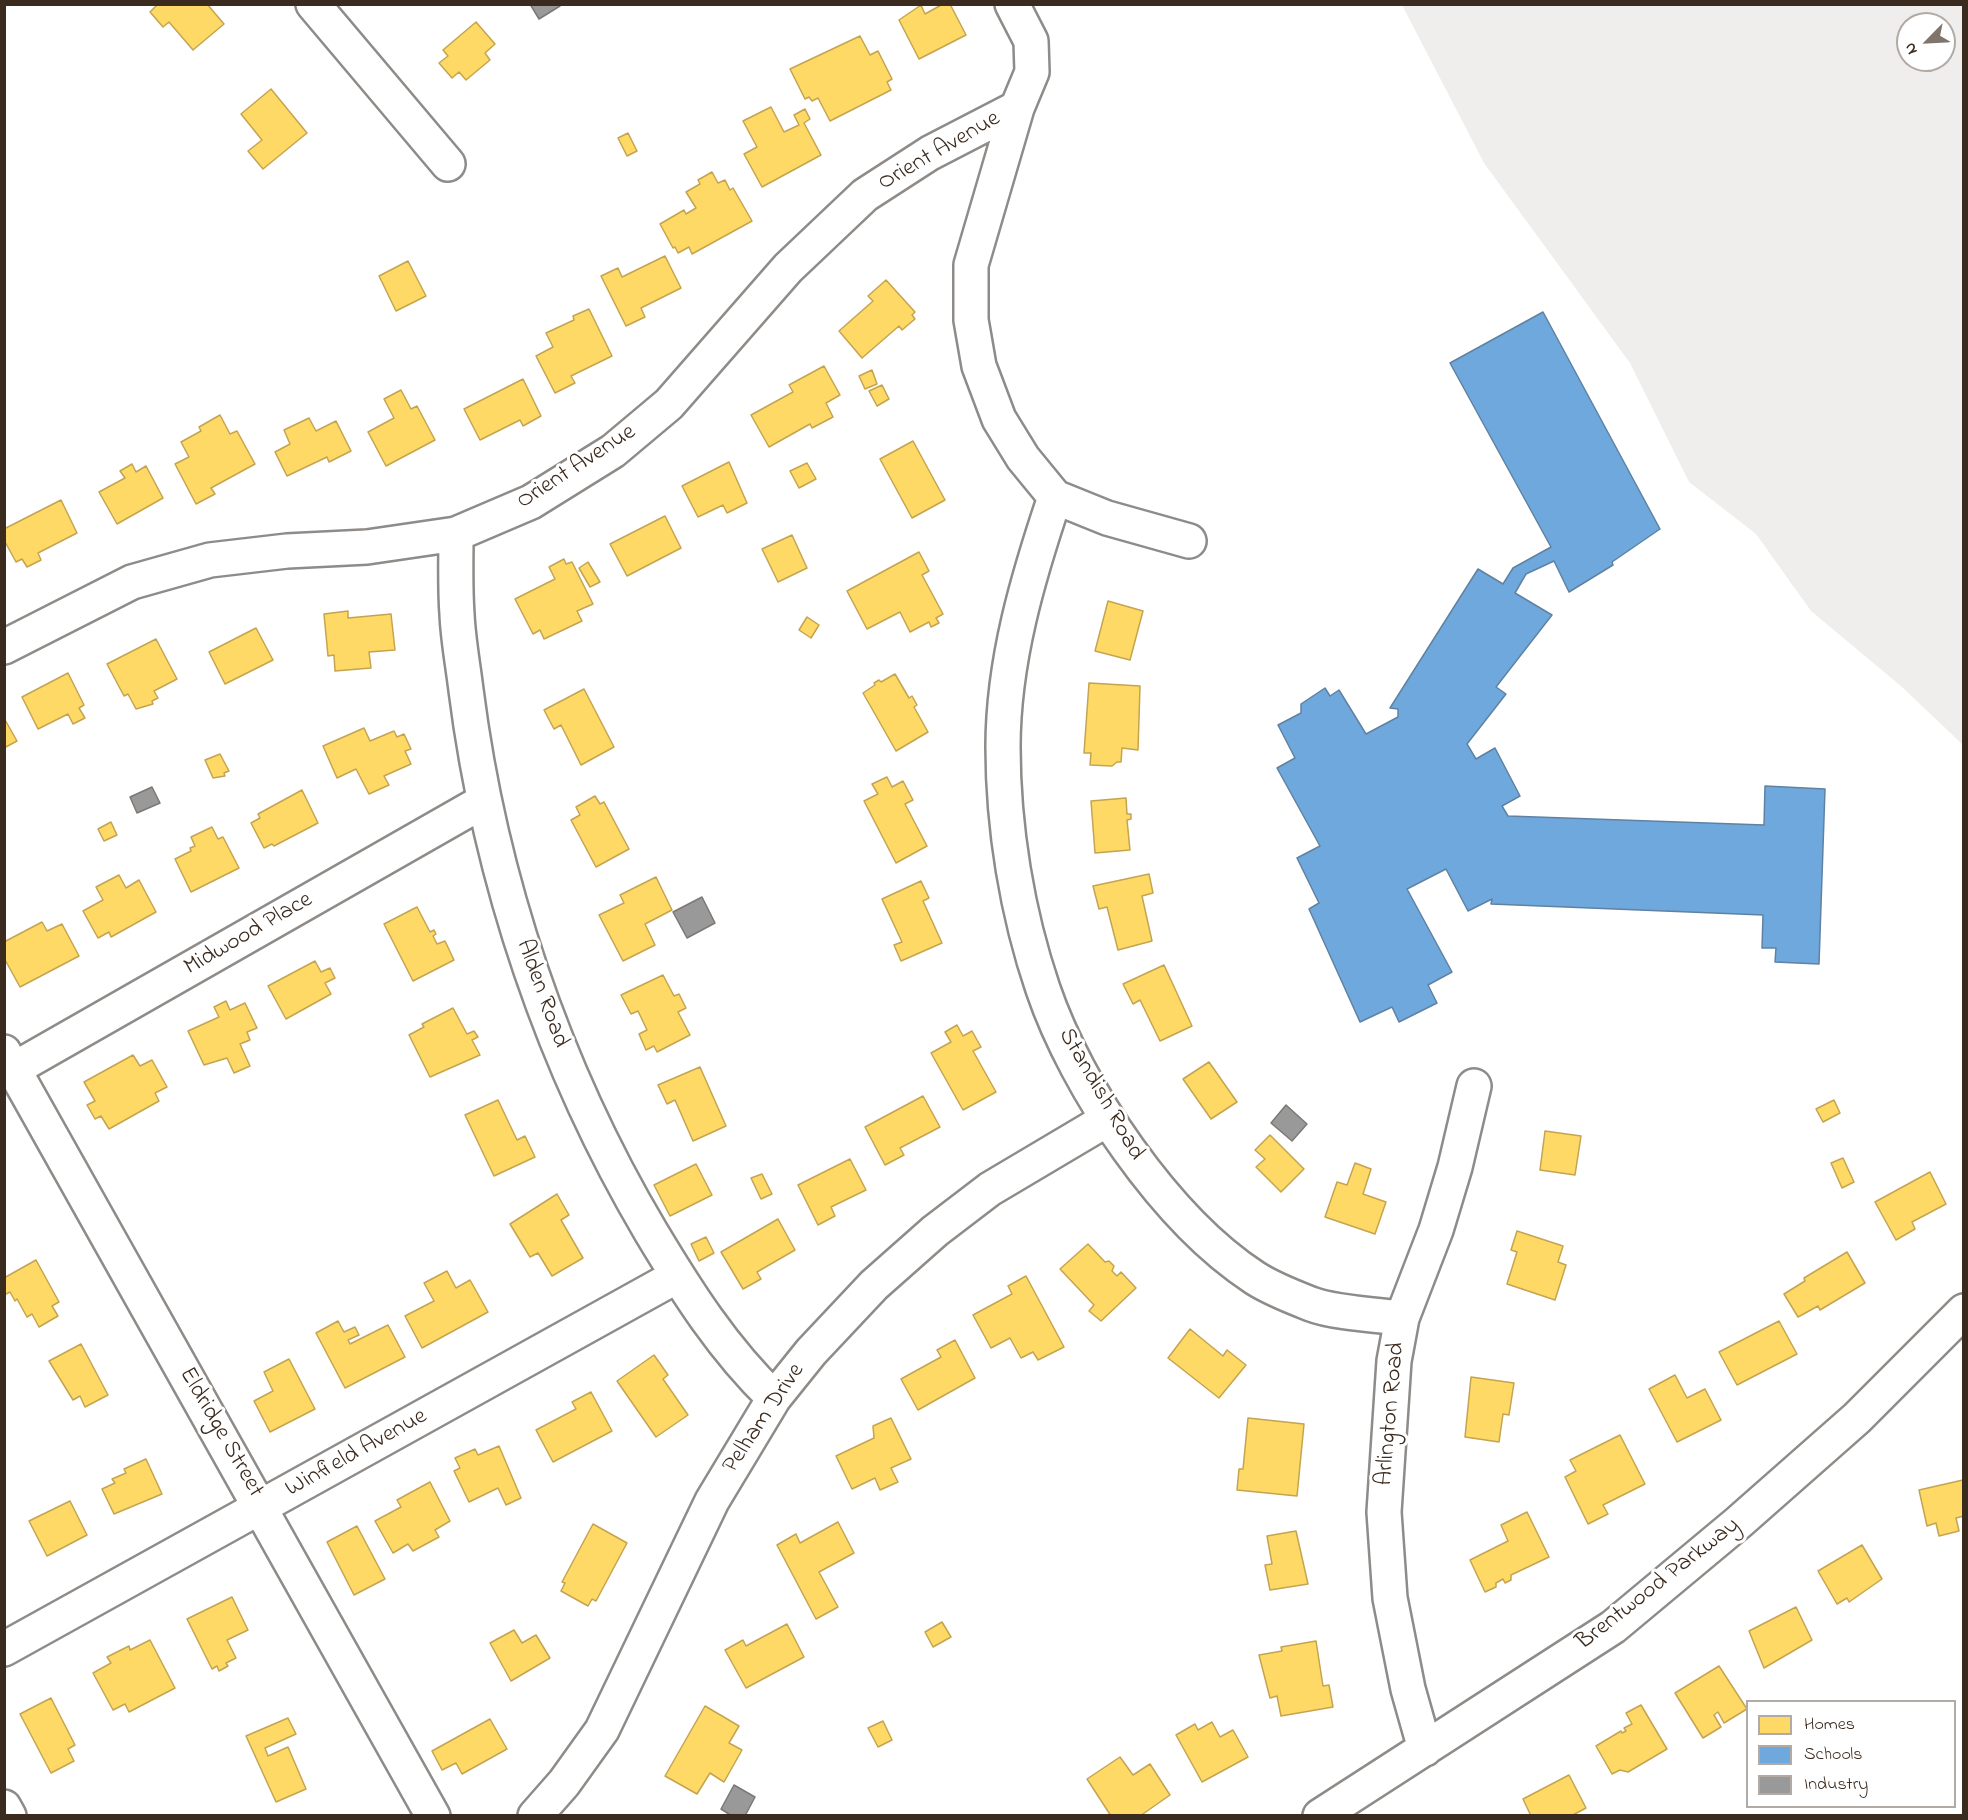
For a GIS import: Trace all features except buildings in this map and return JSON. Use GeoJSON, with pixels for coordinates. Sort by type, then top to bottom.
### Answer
{"type":"FeatureCollection","features":[{"type":"Feature","properties":{"kind":"street"},"geometry":{"type":"LineString","coordinates":[[313,4],[448,164]]}},
{"type":"Feature","properties":{"kind":"street"},"geometry":{"type":"LineString","coordinates":[[1012,4],[1031,41],[1032,72],[1017,108],[971,265],[971,320],[978,366],[999,419],[1023,459],[1055,497],[1107,518],[1189,541]]}},
{"type":"Feature","properties":{"kind":"street","name":"Orient Avenue"},"geometry":{"type":"LineString","coordinates":[[4,647],[132,582],[210,560],[287,551],[367,547],[456,534],[531,502],[613,451],[669,404],[788,268],[865,195],[930,153],[1017,108]]}},
{"type":"Feature","properties":{"kind":"street","name":"Standish Road"},"geometry":{"type":"LineString","coordinates":[[1055,497],[1020,610],[1010,674],[1003,745],[1006,817],[1024,924],[1043,990],[1074,1060],[1108,1119],[1148,1176],[1204,1237],[1256,1279],[1314,1306],[1402,1318]]}},
{"type":"Feature","properties":{"kind":"street","name":"Alden Road"},"geometry":{"type":"LineString","coordinates":[[456,534],[457,616],[473,749],[484,801],[522,943],[557,1041],[596,1131],[677,1276],[705,1319],[743,1368],[774,1398]]}},
{"type":"Feature","properties":{"kind":"street","name":"Midwood Place"},"geometry":{"type":"LineString","coordinates":[[9,1061],[484,801]]}},
{"type":"Feature","properties":{"kind":"street","name":"Eldridge Street"},"geometry":{"type":"LineString","coordinates":[[9,1061],[262,1507],[433,1815]]}},
{"type":"Feature","properties":{"kind":"street","name":"Arlington Road"},"geometry":{"type":"LineString","coordinates":[[1425,1749],[1408,1689],[1390,1598],[1384,1512],[1394,1361],[1402,1318],[1436,1230],[1455,1167],[1474,1086]]}},
{"type":"Feature","properties":{"kind":"street","name":"Pelham Drive"},"geometry":{"type":"LineString","coordinates":[[535,1815],[564,1783],[602,1730],[712,1501],[774,1398],[811,1352],[874,1285],[935,1231],[990,1189],[1108,1119]]}},
{"type":"Feature","properties":{"kind":"street","name":"Winfield Avenue"},"geometry":{"type":"LineString","coordinates":[[4,1649],[677,1276]]}},
{"type":"Feature","properties":{"kind":"street","name":"Brentwood Parkway"},"geometry":{"type":"LineString","coordinates":[[1320,1815],[1613,1627],[1739,1522],[1848,1425],[1964,1311]]}},
{"type":"Feature","properties":{"kind":"street"},"geometry":{"type":"LineString","coordinates":[[4,1808],[9,1815]]}},
{"type":"Feature","properties":{"kind":"shaded area"},"geometry":{"type":"Polygon","coordinates":[[[1402,5],[1963,5],[1963,745],[1902,687],[1811,611],[1756,534],[1689,482],[1630,363],[1484,163],[1402,5]]]}}]}
